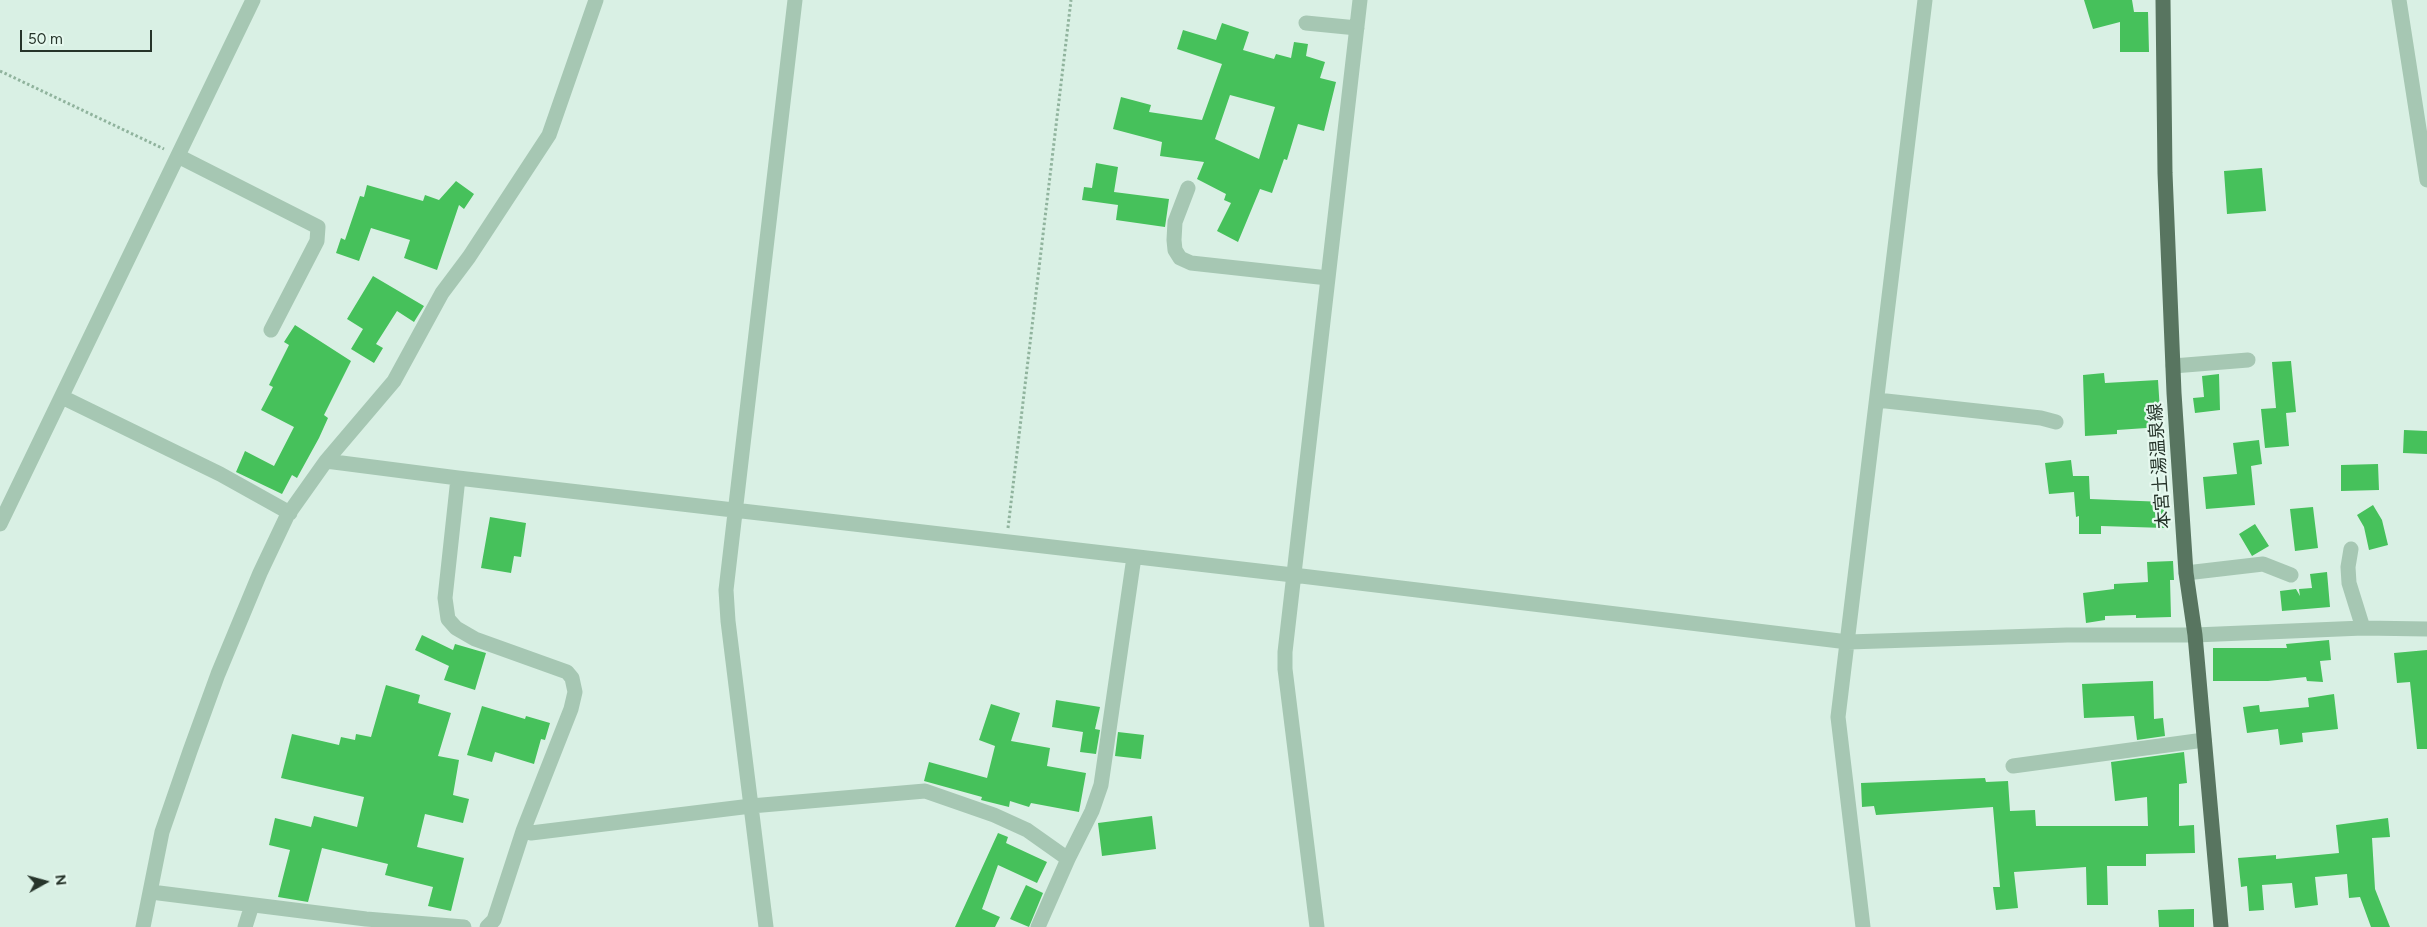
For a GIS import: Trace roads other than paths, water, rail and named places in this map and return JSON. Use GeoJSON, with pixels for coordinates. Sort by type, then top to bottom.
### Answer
{"type":"FeatureCollection","features":[{"type":"Feature","properties":{"kind":"main road","name":"本宮土湯温泉線"},"geometry":{"type":"LineString","coordinates":[[2163,0],[2165,172],[2173,366],[2186,573],[2195,635],[2221,927]]}},
{"type":"Feature","properties":{"kind":"street"},"geometry":{"type":"LineString","coordinates":[[0,524],[253,0]]}},
{"type":"Feature","properties":{"kind":"street"},"geometry":{"type":"LineString","coordinates":[[144,927],[162,832],[190,752],[256,582],[290,513],[326,461],[394,381],[442,294],[470,257],[549,135],[596,0]]}},
{"type":"Feature","properties":{"kind":"street"},"geometry":{"type":"LineString","coordinates":[[766,927],[726,590],[795,0]]}},
{"type":"Feature","properties":{"kind":"street"},"geometry":{"type":"LineString","coordinates":[[1317,927],[1285,669],[1293,575],[1360,0]]}},
{"type":"Feature","properties":{"kind":"street"},"geometry":{"type":"LineString","coordinates":[[1863,927],[1838,717],[1925,0]]}},
{"type":"Feature","properties":{"kind":"street"},"geometry":{"type":"LineString","coordinates":[[2399,0],[2427,180]]}},
{"type":"Feature","properties":{"kind":"street"},"geometry":{"type":"LineString","coordinates":[[1306,23],[1357,28]]}},
{"type":"Feature","properties":{"kind":"street"},"geometry":{"type":"LineString","coordinates":[[178,156],[318,227],[317,241],[271,330]]}},
{"type":"Feature","properties":{"kind":"street"},"geometry":{"type":"LineString","coordinates":[[1188,188],[1175,222],[1174,240],[1180,258],[1191,263],[1328,278]]}},
{"type":"Feature","properties":{"kind":"street"},"geometry":{"type":"LineString","coordinates":[[2173,366],[2248,360]]}},
{"type":"Feature","properties":{"kind":"street"},"geometry":{"type":"LineString","coordinates":[[62,397],[220,474],[290,513]]}},
{"type":"Feature","properties":{"kind":"street"},"geometry":{"type":"LineString","coordinates":[[1877,400],[2041,418],[2056,422]]}},
{"type":"Feature","properties":{"kind":"street"},"geometry":{"type":"LineString","coordinates":[[326,461],[1848,642],[2067,635],[2195,635],[2363,628],[2427,629]]}},
{"type":"Feature","properties":{"kind":"street"},"geometry":{"type":"LineString","coordinates":[[458,478],[446,589],[445,609],[448,619],[460,631],[475,639],[567,672],[574,683],[572,709],[523,831],[494,920],[487,927]]}},
{"type":"Feature","properties":{"kind":"street"},"geometry":{"type":"LineString","coordinates":[[2351,549],[2348,567],[2349,583],[2363,628]]}},
{"type":"Feature","properties":{"kind":"street"},"geometry":{"type":"LineString","coordinates":[[1038,927],[1092,811],[1101,785],[1134,557]]}},
{"type":"Feature","properties":{"kind":"street"},"geometry":{"type":"LineString","coordinates":[[2186,573],[2263,564],[2291,575]]}},
{"type":"Feature","properties":{"kind":"street"},"geometry":{"type":"LineString","coordinates":[[2013,766],[2204,740]]}},
{"type":"Feature","properties":{"kind":"street"},"geometry":{"type":"LineString","coordinates":[[523,831],[531,834],[751,806],[925,791],[994,815],[1027,830],[1068,860]]}},
{"type":"Feature","properties":{"kind":"street"},"geometry":{"type":"LineString","coordinates":[[151,892],[366,919],[464,927]]}},
{"type":"Feature","properties":{"kind":"street"},"geometry":{"type":"LineString","coordinates":[[245,927],[252,905]]}}]}
